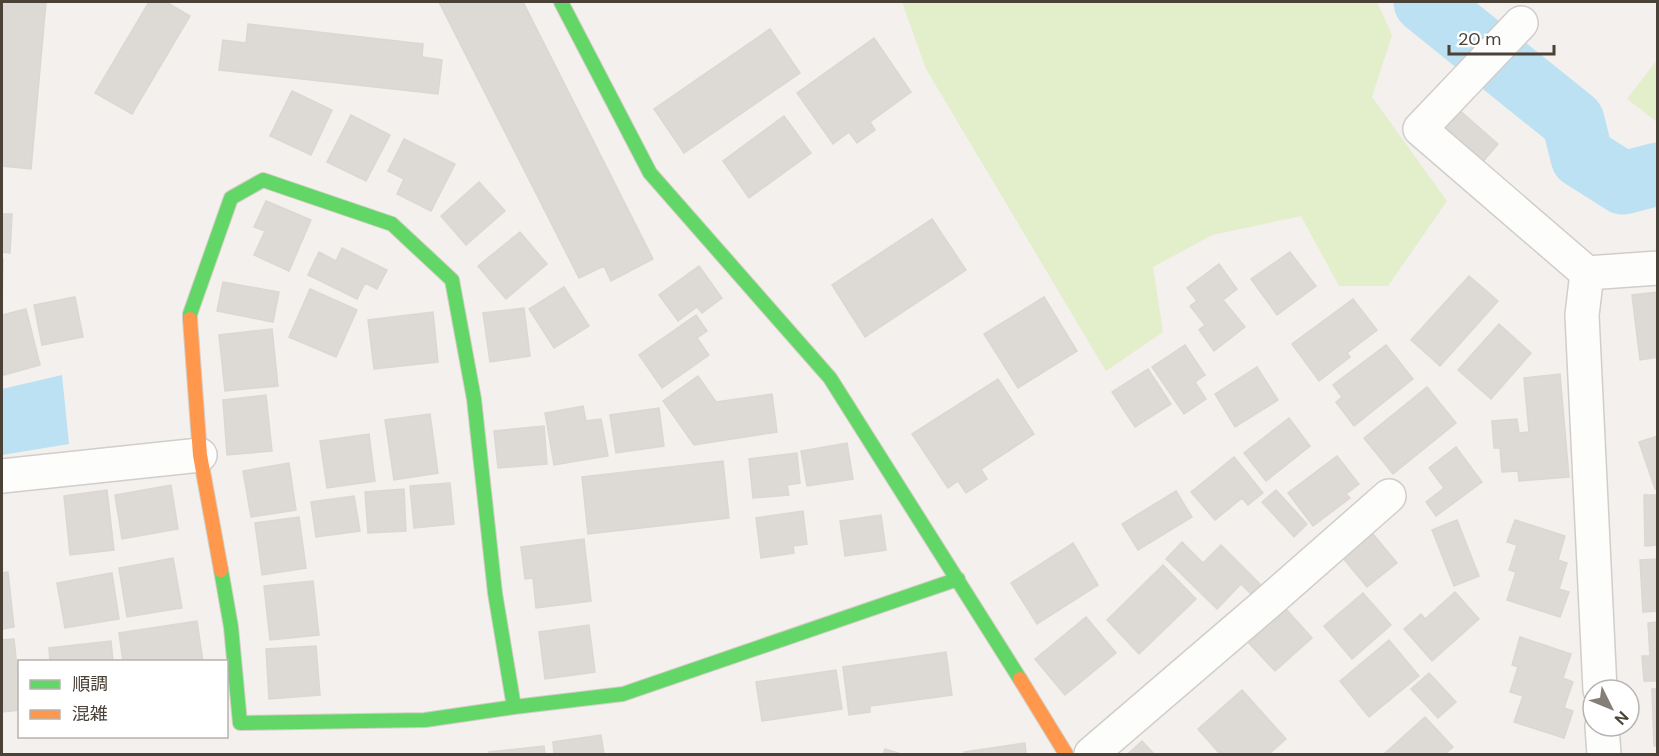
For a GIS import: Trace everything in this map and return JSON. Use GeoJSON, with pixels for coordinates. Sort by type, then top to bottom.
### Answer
{"type":"FeatureCollection","features":[{"type":"Feature","properties":{"kind":"street"},"geometry":{"type":"LineString","coordinates":[[561,2],[650,173],[830,378],[1066,754]]}},
{"type":"Feature","properties":{"kind":"street"},"geometry":{"type":"LineString","coordinates":[[1521,23],[1420,129],[1587,273],[1658,268]]}},
{"type":"Feature","properties":{"kind":"street"},"geometry":{"type":"LineString","coordinates":[[514,707],[495,593],[474,399],[452,280],[392,224],[263,180],[231,198],[190,314],[200,455],[231,627],[240,723],[425,720],[623,694],[958,579]]}},
{"type":"Feature","properties":{"kind":"street"},"geometry":{"type":"LineString","coordinates":[[1587,273],[1582,315],[1599,678]]}},
{"type":"Feature","properties":{"kind":"street"},"geometry":{"type":"LineString","coordinates":[[2,476],[200,455]]}},
{"type":"Feature","properties":{"kind":"street"},"geometry":{"type":"LineString","coordinates":[[1091,754],[1389,496]]}},
{"type":"Feature","properties":{"kind":"street"},"geometry":{"type":"LineString","coordinates":[[1603,738],[1604,754]]}},
{"type":"Feature","properties":{"kind":"green space"},"geometry":{"type":"Polygon","coordinates":[[[902,2],[1377,2],[1392,35],[1372,97],[1447,201],[1388,286],[1339,286],[1301,216],[1212,235],[1153,267],[1163,332],[1106,371],[926,69],[902,2]]]}},
{"type":"Feature","properties":{"kind":"green space"},"geometry":{"type":"Polygon","coordinates":[[[1657,60],[1657,122],[1627,99],[1657,60]]]}},
{"type":"Feature","properties":{"kind":"water"},"geometry":{"type":"Polygon","coordinates":[[[62,375],[69,444],[2,455],[2,389],[62,375]]]}},
{"type":"Feature","properties":{"kind":"building"},"geometry":{"type":"Polygon","coordinates":[[[2,2],[46,2],[31,169],[2,166],[2,2]]]}},
{"type":"Feature","properties":{"kind":"building"},"geometry":{"type":"Polygon","coordinates":[[[149,2],[166,2],[190,16],[132,114],[95,93],[149,2]]]}},
{"type":"Feature","properties":{"kind":"building"},"geometry":{"type":"Polygon","coordinates":[[[439,2],[523,2],[653,259],[611,281],[604,266],[579,278],[439,2]]]}},
{"type":"Feature","properties":{"kind":"building"},"geometry":{"type":"Polygon","coordinates":[[[248,24],[423,44],[422,57],[442,60],[438,94],[219,70],[223,40],[246,43],[248,24]]]}},
{"type":"Feature","properties":{"kind":"building"},"geometry":{"type":"Polygon","coordinates":[[[770,29],[800,73],[684,153],[654,109],[770,29]]]}},
{"type":"Feature","properties":{"kind":"building"},"geometry":{"type":"Polygon","coordinates":[[[874,38],[911,92],[870,122],[875,130],[857,143],[849,132],[833,144],[797,93],[874,38]]]}},
{"type":"Feature","properties":{"kind":"building"},"geometry":{"type":"Polygon","coordinates":[[[292,91],[332,110],[311,155],[270,136],[292,91]]]}},
{"type":"Feature","properties":{"kind":"building"},"geometry":{"type":"Polygon","coordinates":[[[1457,108],[1498,144],[1480,165],[1439,130],[1457,108]]]}},
{"type":"Feature","properties":{"kind":"building"},"geometry":{"type":"Polygon","coordinates":[[[351,115],[390,135],[366,181],[327,162],[351,115]]]}},
{"type":"Feature","properties":{"kind":"building"},"geometry":{"type":"Polygon","coordinates":[[[784,116],[811,153],[749,198],[723,161],[784,116]]]}},
{"type":"Feature","properties":{"kind":"building"},"geometry":{"type":"Polygon","coordinates":[[[404,139],[455,164],[431,211],[397,194],[404,179],[388,171],[404,139]]]}},
{"type":"Feature","properties":{"kind":"building"},"geometry":{"type":"Polygon","coordinates":[[[479,182],[505,211],[466,245],[441,216],[479,182]]]}},
{"type":"Feature","properties":{"kind":"building"},"geometry":{"type":"Polygon","coordinates":[[[266,201],[311,220],[289,271],[254,255],[265,231],[254,227],[266,201]]]}},
{"type":"Feature","properties":{"kind":"building"},"geometry":{"type":"Polygon","coordinates":[[[2,214],[12,214],[10,253],[2,252],[2,214]]]}},
{"type":"Feature","properties":{"kind":"building"},"geometry":{"type":"Polygon","coordinates":[[[932,219],[966,270],[865,337],[832,285],[932,219]]]}},
{"type":"Feature","properties":{"kind":"building"},"geometry":{"type":"Polygon","coordinates":[[[520,232],[547,264],[506,299],[478,266],[520,232]]]}},
{"type":"Feature","properties":{"kind":"building"},"geometry":{"type":"Polygon","coordinates":[[[342,248],[387,270],[377,289],[365,283],[357,299],[308,275],[319,252],[336,261],[342,248]]]}},
{"type":"Feature","properties":{"kind":"building"},"geometry":{"type":"Polygon","coordinates":[[[1290,252],[1316,286],[1277,315],[1251,279],[1290,252]]]}},
{"type":"Feature","properties":{"kind":"building"},"geometry":{"type":"Polygon","coordinates":[[[1219,264],[1237,289],[1223,300],[1245,327],[1214,351],[1199,330],[1205,325],[1190,306],[1197,301],[1187,288],[1219,264]]]}},
{"type":"Feature","properties":{"kind":"building"},"geometry":{"type":"Polygon","coordinates":[[[699,266],[722,298],[702,313],[697,307],[678,321],[659,295],[699,266]]]}},
{"type":"Feature","properties":{"kind":"building"},"geometry":{"type":"Polygon","coordinates":[[[1469,276],[1498,301],[1440,366],[1411,340],[1469,276]]]}},
{"type":"Feature","properties":{"kind":"building"},"geometry":{"type":"Polygon","coordinates":[[[223,282],[279,292],[273,322],[217,311],[223,282]]]}},
{"type":"Feature","properties":{"kind":"building"},"geometry":{"type":"Polygon","coordinates":[[[564,287],[589,326],[554,348],[529,309],[564,287]]]}},
{"type":"Feature","properties":{"kind":"building"},"geometry":{"type":"Polygon","coordinates":[[[310,289],[357,310],[336,357],[289,337],[310,289]]]}},
{"type":"Feature","properties":{"kind":"building"},"geometry":{"type":"Polygon","coordinates":[[[1658,292],[1658,357],[1640,360],[1632,295],[1658,292]]]}},
{"type":"Feature","properties":{"kind":"building"},"geometry":{"type":"Polygon","coordinates":[[[75,297],[83,337],[42,345],[34,305],[75,297]]]}},
{"type":"Feature","properties":{"kind":"building"},"geometry":{"type":"Polygon","coordinates":[[[1044,297],[1077,351],[1018,388],[984,334],[1044,297]]]}},
{"type":"Feature","properties":{"kind":"building"},"geometry":{"type":"Polygon","coordinates":[[[1353,299],[1377,330],[1347,353],[1350,357],[1319,381],[1292,344],[1353,299]]]}},
{"type":"Feature","properties":{"kind":"building"},"geometry":{"type":"Polygon","coordinates":[[[524,308],[530,356],[490,362],[483,313],[524,308]]]}},
{"type":"Feature","properties":{"kind":"building"},"geometry":{"type":"Polygon","coordinates":[[[26,309],[40,365],[4,375],[2,315],[26,309]]]}},
{"type":"Feature","properties":{"kind":"building"},"geometry":{"type":"Polygon","coordinates":[[[433,312],[438,362],[374,369],[368,320],[433,312]]]}},
{"type":"Feature","properties":{"kind":"building"},"geometry":{"type":"Polygon","coordinates":[[[696,315],[707,331],[697,338],[709,355],[662,388],[639,355],[696,315]]]}},
{"type":"Feature","properties":{"kind":"building"},"geometry":{"type":"Polygon","coordinates":[[[1499,324],[1531,353],[1491,399],[1458,370],[1499,324]]]}},
{"type":"Feature","properties":{"kind":"building"},"geometry":{"type":"Polygon","coordinates":[[[272,329],[278,386],[225,391],[219,335],[272,329]]]}},
{"type":"Feature","properties":{"kind":"building"},"geometry":{"type":"Polygon","coordinates":[[[1185,345],[1205,375],[1195,382],[1206,399],[1184,414],[1152,367],[1185,345]]]}},
{"type":"Feature","properties":{"kind":"building"},"geometry":{"type":"Polygon","coordinates":[[[1386,345],[1413,379],[1354,426],[1336,402],[1342,397],[1333,385],[1386,345]]]}},
{"type":"Feature","properties":{"kind":"building"},"geometry":{"type":"Polygon","coordinates":[[[1257,367],[1278,400],[1235,427],[1215,394],[1257,367]]]}},
{"type":"Feature","properties":{"kind":"building"},"geometry":{"type":"Polygon","coordinates":[[[1148,369],[1171,404],[1135,427],[1112,392],[1148,369]]]}},
{"type":"Feature","properties":{"kind":"building"},"geometry":{"type":"Polygon","coordinates":[[[1560,374],[1569,477],[1519,481],[1518,471],[1502,472],[1500,448],[1494,448],[1492,421],[1517,419],[1519,433],[1529,432],[1524,378],[1560,374]]]}},
{"type":"Feature","properties":{"kind":"building"},"geometry":{"type":"Polygon","coordinates":[[[698,376],[716,402],[772,394],[777,432],[694,445],[663,401],[698,376]]]}},
{"type":"Feature","properties":{"kind":"building"},"geometry":{"type":"Polygon","coordinates":[[[998,379],[1034,434],[981,469],[987,479],[966,493],[958,481],[948,488],[912,434],[998,379]]]}},
{"type":"Feature","properties":{"kind":"building"},"geometry":{"type":"Polygon","coordinates":[[[1427,387],[1456,423],[1393,474],[1364,438],[1427,387]]]}},
{"type":"Feature","properties":{"kind":"building"},"geometry":{"type":"Polygon","coordinates":[[[266,395],[272,451],[227,455],[223,400],[266,395]]]}},
{"type":"Feature","properties":{"kind":"building"},"geometry":{"type":"Polygon","coordinates":[[[583,406],[586,421],[601,419],[608,456],[554,465],[545,413],[583,406]]]}},
{"type":"Feature","properties":{"kind":"building"},"geometry":{"type":"Polygon","coordinates":[[[659,408],[664,446],[616,453],[610,415],[659,408]]]}},
{"type":"Feature","properties":{"kind":"building"},"geometry":{"type":"Polygon","coordinates":[[[430,414],[438,473],[394,480],[385,420],[430,414]]]}},
{"type":"Feature","properties":{"kind":"building"},"geometry":{"type":"Polygon","coordinates":[[[1289,418],[1310,446],[1266,481],[1244,453],[1289,418]]]}},
{"type":"Feature","properties":{"kind":"building"},"geometry":{"type":"Polygon","coordinates":[[[544,426],[547,464],[498,468],[494,431],[544,426]]]}},
{"type":"Feature","properties":{"kind":"building"},"geometry":{"type":"Polygon","coordinates":[[[369,434],[375,481],[327,488],[320,441],[369,434]]]}},
{"type":"Feature","properties":{"kind":"building"},"geometry":{"type":"Polygon","coordinates":[[[1658,436],[1658,489],[1655,489],[1639,442],[1658,436]]]}},
{"type":"Feature","properties":{"kind":"building"},"geometry":{"type":"Polygon","coordinates":[[[847,443],[853,479],[807,486],[801,451],[847,443]]]}},
{"type":"Feature","properties":{"kind":"building"},"geometry":{"type":"Polygon","coordinates":[[[1456,447],[1482,482],[1436,516],[1426,502],[1444,488],[1429,468],[1456,447]]]}},
{"type":"Feature","properties":{"kind":"building"},"geometry":{"type":"Polygon","coordinates":[[[797,453],[800,483],[787,485],[789,495],[753,498],[749,459],[797,453]]]}},
{"type":"Feature","properties":{"kind":"building"},"geometry":{"type":"Polygon","coordinates":[[[1337,456],[1359,484],[1346,494],[1350,498],[1313,526],[1288,493],[1337,456]]]}},
{"type":"Feature","properties":{"kind":"building"},"geometry":{"type":"Polygon","coordinates":[[[1234,457],[1263,493],[1248,505],[1242,498],[1215,520],[1191,492],[1234,457]]]}},
{"type":"Feature","properties":{"kind":"building"},"geometry":{"type":"Polygon","coordinates":[[[723,461],[729,518],[588,534],[582,477],[723,461]]]}},
{"type":"Feature","properties":{"kind":"building"},"geometry":{"type":"Polygon","coordinates":[[[289,463],[296,510],[251,517],[243,471],[289,463]]]}},
{"type":"Feature","properties":{"kind":"building"},"geometry":{"type":"Polygon","coordinates":[[[450,483],[454,524],[414,528],[410,486],[450,483]]]}},
{"type":"Feature","properties":{"kind":"building"},"geometry":{"type":"Polygon","coordinates":[[[171,485],[178,529],[122,539],[115,495],[171,485]]]}},
{"type":"Feature","properties":{"kind":"building"},"geometry":{"type":"Polygon","coordinates":[[[404,489],[406,531],[368,533],[365,492],[404,489]]]}},
{"type":"Feature","properties":{"kind":"building"},"geometry":{"type":"Polygon","coordinates":[[[107,490],[114,550],[70,555],[64,496],[107,490]]]}},
{"type":"Feature","properties":{"kind":"building"},"geometry":{"type":"Polygon","coordinates":[[[1276,490],[1307,524],[1294,537],[1262,502],[1276,490]]]}},
{"type":"Feature","properties":{"kind":"building"},"geometry":{"type":"Polygon","coordinates":[[[1176,491],[1192,517],[1138,550],[1122,524],[1176,491]]]}},
{"type":"Feature","properties":{"kind":"building"},"geometry":{"type":"Polygon","coordinates":[[[1644,495],[1658,495],[1658,545],[1645,546],[1644,495]]]}},
{"type":"Feature","properties":{"kind":"building"},"geometry":{"type":"Polygon","coordinates":[[[354,496],[360,531],[316,537],[311,502],[354,496]]]}},
{"type":"Feature","properties":{"kind":"building"},"geometry":{"type":"Polygon","coordinates":[[[803,511],[807,544],[793,546],[794,553],[761,558],[756,518],[803,511]]]}},
{"type":"Feature","properties":{"kind":"building"},"geometry":{"type":"Polygon","coordinates":[[[881,515],[886,550],[845,556],[840,521],[881,515]]]}},
{"type":"Feature","properties":{"kind":"building"},"geometry":{"type":"Polygon","coordinates":[[[299,517],[306,568],[262,575],[255,523],[299,517]]]}},
{"type":"Feature","properties":{"kind":"building"},"geometry":{"type":"Polygon","coordinates":[[[1457,520],[1479,576],[1454,586],[1432,530],[1457,520]]]}},
{"type":"Feature","properties":{"kind":"building"},"geometry":{"type":"Polygon","coordinates":[[[1515,520],[1565,536],[1558,560],[1567,563],[1559,589],[1569,592],[1560,617],[1507,600],[1516,572],[1509,570],[1517,545],[1507,542],[1515,520]]]}},
{"type":"Feature","properties":{"kind":"building"},"geometry":{"type":"Polygon","coordinates":[[[1368,528],[1397,563],[1367,587],[1338,552],[1368,528]]]}},
{"type":"Feature","properties":{"kind":"building"},"geometry":{"type":"Polygon","coordinates":[[[584,539],[591,601],[536,608],[533,578],[525,579],[521,547],[584,539]]]}},
{"type":"Feature","properties":{"kind":"building"},"geometry":{"type":"Polygon","coordinates":[[[1182,542],[1203,563],[1221,545],[1260,584],[1251,594],[1241,584],[1217,609],[1166,559],[1182,542]]]}},
{"type":"Feature","properties":{"kind":"building"},"geometry":{"type":"Polygon","coordinates":[[[1073,543],[1098,585],[1037,624],[1011,583],[1073,543]]]}},
{"type":"Feature","properties":{"kind":"building"},"geometry":{"type":"Polygon","coordinates":[[[173,558],[182,608],[127,617],[119,568],[173,558]]]}},
{"type":"Feature","properties":{"kind":"building"},"geometry":{"type":"Polygon","coordinates":[[[1658,559],[1658,611],[1643,612],[1640,560],[1658,559]]]}},
{"type":"Feature","properties":{"kind":"building"},"geometry":{"type":"Polygon","coordinates":[[[1163,565],[1196,599],[1139,654],[1107,620],[1163,565]]]}},
{"type":"Feature","properties":{"kind":"building"},"geometry":{"type":"Polygon","coordinates":[[[8,572],[14,627],[2,629],[2,573],[8,572]]]}},
{"type":"Feature","properties":{"kind":"building"},"geometry":{"type":"Polygon","coordinates":[[[112,573],[119,619],[65,628],[57,583],[112,573]]]}},
{"type":"Feature","properties":{"kind":"building"},"geometry":{"type":"Polygon","coordinates":[[[313,581],[319,635],[270,640],[264,586],[313,581]]]}},
{"type":"Feature","properties":{"kind":"building"},"geometry":{"type":"Polygon","coordinates":[[[1455,592],[1479,619],[1432,661],[1404,629],[1421,614],[1425,619],[1455,592]]]}},
{"type":"Feature","properties":{"kind":"building"},"geometry":{"type":"Polygon","coordinates":[[[1363,593],[1391,625],[1352,659],[1324,626],[1363,593]]]}},
{"type":"Feature","properties":{"kind":"building"},"geometry":{"type":"Polygon","coordinates":[[[1285,608],[1312,638],[1275,671],[1248,642],[1285,608]]]}},
{"type":"Feature","properties":{"kind":"building"},"geometry":{"type":"Polygon","coordinates":[[[1086,617],[1116,653],[1065,695],[1035,659],[1086,617]]]}},
{"type":"Feature","properties":{"kind":"building"},"geometry":{"type":"Polygon","coordinates":[[[197,621],[203,660],[123,660],[119,633],[197,621]]]}},
{"type":"Feature","properties":{"kind":"building"},"geometry":{"type":"Polygon","coordinates":[[[1658,622],[1658,681],[1644,681],[1642,656],[1650,656],[1648,623],[1658,622]]]}},
{"type":"Feature","properties":{"kind":"building"},"geometry":{"type":"Polygon","coordinates":[[[589,625],[595,672],[545,679],[539,632],[589,625]]]}},
{"type":"Feature","properties":{"kind":"building"},"geometry":{"type":"Polygon","coordinates":[[[1520,637],[1571,654],[1563,678],[1573,682],[1564,708],[1573,711],[1564,738],[1514,722],[1523,696],[1510,692],[1518,667],[1512,665],[1520,637]]]}},
{"type":"Feature","properties":{"kind":"building"},"geometry":{"type":"Polygon","coordinates":[[[14,639],[18,668],[18,710],[2,712],[2,640],[14,639]]]}},
{"type":"Feature","properties":{"kind":"building"},"geometry":{"type":"Polygon","coordinates":[[[1389,640],[1419,676],[1369,717],[1340,681],[1389,640]]]}},
{"type":"Feature","properties":{"kind":"building"},"geometry":{"type":"Polygon","coordinates":[[[111,641],[113,660],[50,660],[49,648],[111,641]]]}},
{"type":"Feature","properties":{"kind":"building"},"geometry":{"type":"Polygon","coordinates":[[[316,646],[320,695],[269,699],[266,649],[316,646]]]}},
{"type":"Feature","properties":{"kind":"building"},"geometry":{"type":"Polygon","coordinates":[[[946,652],[952,695],[870,706],[870,712],[849,715],[843,667],[946,652]]]}},
{"type":"Feature","properties":{"kind":"building"},"geometry":{"type":"Polygon","coordinates":[[[836,670],[842,709],[762,721],[756,682],[836,670]]]}},
{"type":"Feature","properties":{"kind":"building"},"geometry":{"type":"Polygon","coordinates":[[[1429,673],[1456,702],[1438,718],[1411,689],[1429,673]]]}},
{"type":"Feature","properties":{"kind":"building"},"geometry":{"type":"Polygon","coordinates":[[[1652,689],[1658,689],[1658,746],[1654,746],[1652,689]]]}},
{"type":"Feature","properties":{"kind":"building"},"geometry":{"type":"Polygon","coordinates":[[[1242,690],[1286,739],[1269,754],[1220,754],[1198,729],[1242,690]]]}},
{"type":"Feature","properties":{"kind":"building"},"geometry":{"type":"Polygon","coordinates":[[[1425,717],[1453,747],[1445,754],[1384,754],[1425,717]]]}},
{"type":"Feature","properties":{"kind":"building"},"geometry":{"type":"Polygon","coordinates":[[[601,735],[604,754],[554,754],[553,742],[601,735]]]}},
{"type":"Feature","properties":{"kind":"building"},"geometry":{"type":"Polygon","coordinates":[[[1142,741],[1154,754],[1128,754],[1142,741]]]}},
{"type":"Feature","properties":{"kind":"building"},"geometry":{"type":"Polygon","coordinates":[[[1025,743],[1026,754],[965,754],[964,752],[1025,743]]]}},
{"type":"Feature","properties":{"kind":"building"},"geometry":{"type":"Polygon","coordinates":[[[544,746],[545,754],[489,754],[489,752],[544,746]]]}},
{"type":"Feature","properties":{"kind":"building"},"geometry":{"type":"Polygon","coordinates":[[[885,749],[901,754],[883,754],[885,749]]]}},
{"type":"Feature","properties":{"kind":"waterway"},"geometry":{"type":"LineString","coordinates":[[1425,2],[1573,121],[1582,157],[1623,183],[1658,174]]}},
{"type":"Feature","properties":{"kind":"traffic: fast"},"geometry":{"type":"LineString","coordinates":[[561,2],[650,173],[830,378],[1020,679]]}},
{"type":"Feature","properties":{"kind":"traffic: fast"},"geometry":{"type":"LineString","coordinates":[[190,319],[231,198],[263,180],[392,224],[452,280],[474,399],[495,593],[514,707]]}},
{"type":"Feature","properties":{"kind":"traffic: fast"},"geometry":{"type":"LineString","coordinates":[[221,570],[231,627],[240,723],[425,720],[623,694],[958,579]]}},
{"type":"Feature","properties":{"kind":"traffic: slow"},"geometry":{"type":"LineString","coordinates":[[190,319],[200,455],[221,570]]}},
{"type":"Feature","properties":{"kind":"traffic: slow"},"geometry":{"type":"LineString","coordinates":[[1020,679],[1066,754]]}}]}
